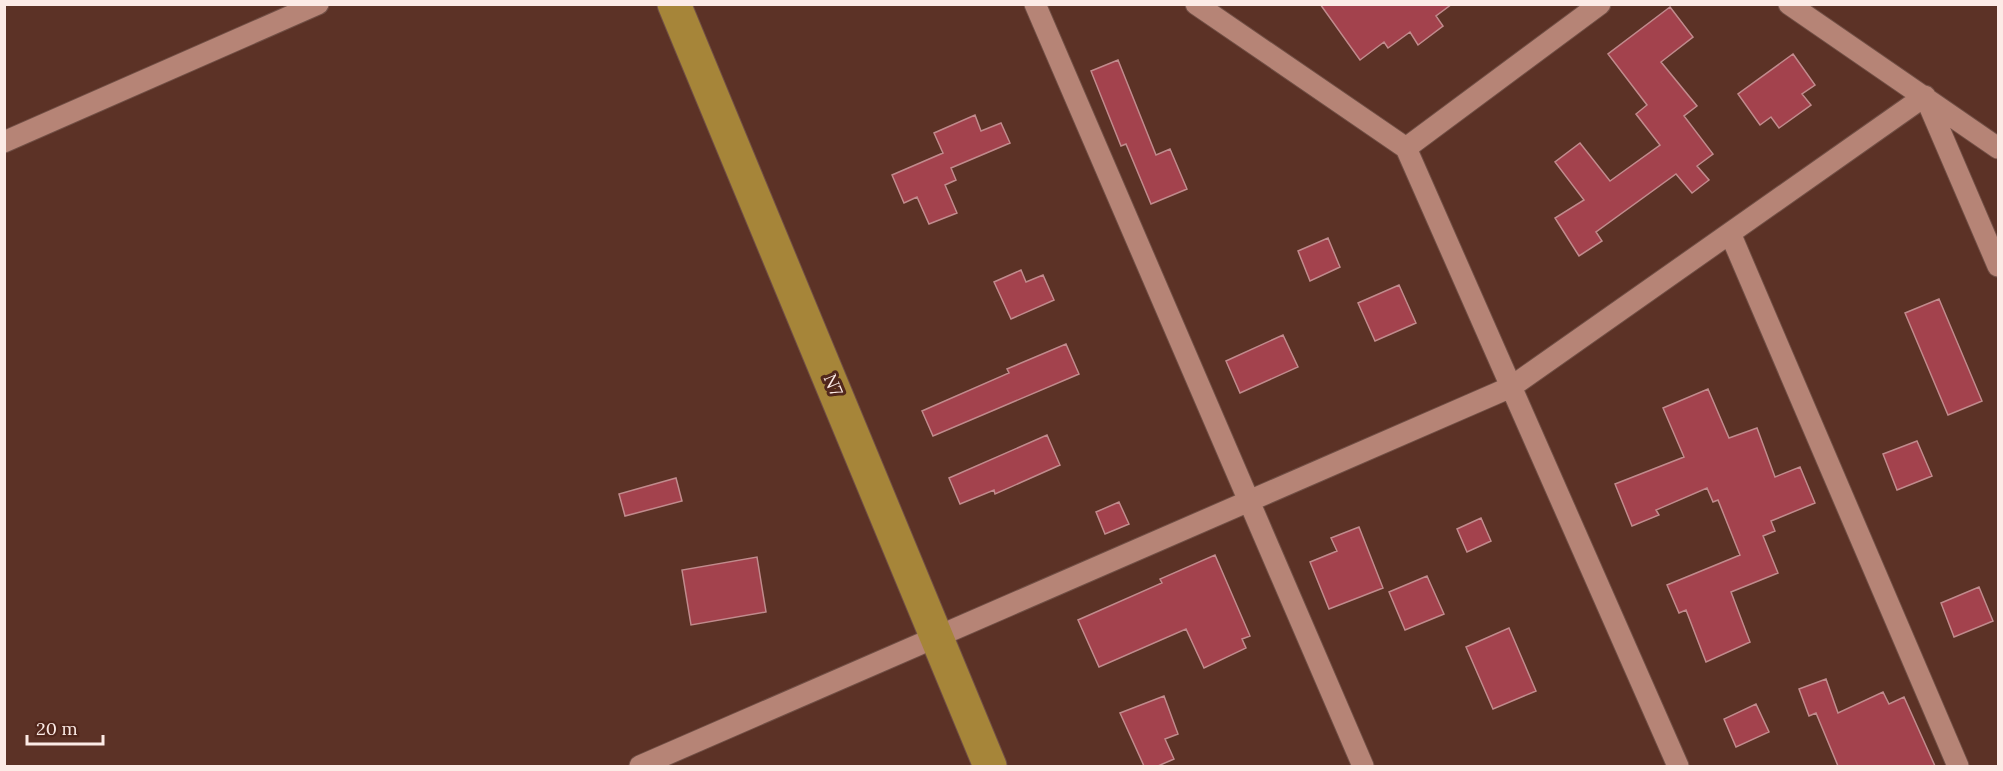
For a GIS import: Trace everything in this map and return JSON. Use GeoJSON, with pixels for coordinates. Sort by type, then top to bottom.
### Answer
{"type":"FeatureCollection","features":[{"type":"Feature","properties":{"kind":"main road","name":"N7"},"geometry":{"type":"LineString","coordinates":[[674,4],[990,766]]}},
{"type":"Feature","properties":{"kind":"street"},"geometry":{"type":"LineString","coordinates":[[4,142],[318,4]]}},
{"type":"Feature","properties":{"kind":"street"},"geometry":{"type":"LineString","coordinates":[[1035,4],[1363,766]]}},
{"type":"Feature","properties":{"kind":"street"},"geometry":{"type":"LineString","coordinates":[[1196,4],[1406,148],[1678,766]]}},
{"type":"Feature","properties":{"kind":"street"},"geometry":{"type":"LineString","coordinates":[[1406,148],[1600,4]]}},
{"type":"Feature","properties":{"kind":"street"},"geometry":{"type":"LineString","coordinates":[[1789,4],[1998,148]]}},
{"type":"Feature","properties":{"kind":"street"},"geometry":{"type":"LineString","coordinates":[[640,766],[1511,387],[1925,96]]}},
{"type":"Feature","properties":{"kind":"street"},"geometry":{"type":"LineString","coordinates":[[1925,96],[1998,266]]}},
{"type":"Feature","properties":{"kind":"street"},"geometry":{"type":"LineString","coordinates":[[1730,233],[1958,766]]}},
{"type":"Feature","properties":{"kind":"building"},"geometry":{"type":"Polygon","coordinates":[[[1320,4],[1452,4],[1436,16],[1443,26],[1418,45],[1410,32],[1388,48],[1384,42],[1360,60],[1320,4]]]}},
{"type":"Feature","properties":{"kind":"building"},"geometry":{"type":"Polygon","coordinates":[[[1670,7],[1693,37],[1661,62],[1697,106],[1684,116],[1713,154],[1697,166],[1709,180],[1692,193],[1676,174],[1596,232],[1602,241],[1579,256],[1555,218],[1584,200],[1555,162],[1580,143],[1610,181],[1660,145],[1636,114],[1647,105],[1608,54],[1670,7]]]}},
{"type":"Feature","properties":{"kind":"building"},"geometry":{"type":"Polygon","coordinates":[[[1793,54],[1815,85],[1802,94],[1811,105],[1779,128],[1771,117],[1760,125],[1738,94],[1793,54]]]}},
{"type":"Feature","properties":{"kind":"building"},"geometry":{"type":"Polygon","coordinates":[[[1118,60],[1156,155],[1170,149],[1187,189],[1151,204],[1126,144],[1121,146],[1091,71],[1118,60]]]}},
{"type":"Feature","properties":{"kind":"building"},"geometry":{"type":"Polygon","coordinates":[[[975,115],[981,131],[1001,123],[1010,143],[951,168],[956,180],[945,185],[957,213],[929,224],[917,197],[904,203],[892,175],[943,153],[934,133],[975,115]]]}},
{"type":"Feature","properties":{"kind":"building"},"geometry":{"type":"Polygon","coordinates":[[[1328,238],[1340,267],[1310,281],[1298,251],[1328,238]]]}},
{"type":"Feature","properties":{"kind":"building"},"geometry":{"type":"Polygon","coordinates":[[[1021,270],[1026,282],[1043,275],[1054,300],[1011,319],[994,282],[1021,270]]]}},
{"type":"Feature","properties":{"kind":"building"},"geometry":{"type":"Polygon","coordinates":[[[1399,285],[1416,323],[1375,341],[1358,303],[1399,285]]]}},
{"type":"Feature","properties":{"kind":"building"},"geometry":{"type":"Polygon","coordinates":[[[1939,299],[1982,401],[1948,415],[1905,313],[1939,299]]]}},
{"type":"Feature","properties":{"kind":"building"},"geometry":{"type":"Polygon","coordinates":[[[1283,335],[1298,367],[1240,393],[1226,361],[1283,335]]]}},
{"type":"Feature","properties":{"kind":"building"},"geometry":{"type":"Polygon","coordinates":[[[1066,344],[1079,374],[933,436],[922,411],[1009,373],[1007,369],[1066,344]]]}},
{"type":"Feature","properties":{"kind":"building"},"geometry":{"type":"Polygon","coordinates":[[[1708,389],[1729,438],[1757,428],[1775,477],[1800,467],[1815,503],[1771,521],[1775,531],[1763,536],[1778,573],[1731,592],[1750,642],[1706,662],[1686,610],[1679,613],[1667,585],[1740,555],[1718,500],[1713,502],[1707,488],[1656,510],[1659,515],[1632,526],[1615,484],[1684,457],[1663,408],[1708,389]]]}},
{"type":"Feature","properties":{"kind":"building"},"geometry":{"type":"Polygon","coordinates":[[[1047,435],[1060,465],[995,494],[994,490],[960,504],[949,478],[1047,435]]]}},
{"type":"Feature","properties":{"kind":"building"},"geometry":{"type":"Polygon","coordinates":[[[1917,441],[1932,476],[1897,490],[1883,454],[1917,441]]]}},
{"type":"Feature","properties":{"kind":"building"},"geometry":{"type":"Polygon","coordinates":[[[676,478],[682,501],[625,516],[619,494],[676,478]]]}},
{"type":"Feature","properties":{"kind":"building"},"geometry":{"type":"Polygon","coordinates":[[[1119,502],[1129,524],[1105,534],[1096,512],[1119,502]]]}},
{"type":"Feature","properties":{"kind":"building"},"geometry":{"type":"Polygon","coordinates":[[[1481,518],[1491,541],[1467,552],[1457,529],[1481,518]]]}},
{"type":"Feature","properties":{"kind":"building"},"geometry":{"type":"Polygon","coordinates":[[[1359,527],[1383,588],[1329,609],[1310,562],[1337,551],[1331,538],[1359,527]]]}},
{"type":"Feature","properties":{"kind":"building"},"geometry":{"type":"Polygon","coordinates":[[[1215,555],[1250,636],[1242,639],[1246,648],[1204,668],[1186,629],[1099,667],[1078,620],[1162,583],[1160,579],[1215,555]]]}},
{"type":"Feature","properties":{"kind":"building"},"geometry":{"type":"Polygon","coordinates":[[[757,557],[766,612],[691,625],[682,570],[757,557]]]}},
{"type":"Feature","properties":{"kind":"building"},"geometry":{"type":"Polygon","coordinates":[[[1427,576],[1444,614],[1405,630],[1389,592],[1427,576]]]}},
{"type":"Feature","properties":{"kind":"building"},"geometry":{"type":"Polygon","coordinates":[[[1979,587],[1993,621],[1954,637],[1941,603],[1979,587]]]}},
{"type":"Feature","properties":{"kind":"building"},"geometry":{"type":"Polygon","coordinates":[[[1509,628],[1536,691],[1493,709],[1466,647],[1509,628]]]}},
{"type":"Feature","properties":{"kind":"building"},"geometry":{"type":"Polygon","coordinates":[[[1826,679],[1838,713],[1883,692],[1889,704],[1904,697],[1935,766],[1838,766],[1816,713],[1809,716],[1799,689],[1826,679]]]}},
{"type":"Feature","properties":{"kind":"building"},"geometry":{"type":"Polygon","coordinates":[[[1164,696],[1178,734],[1165,739],[1174,759],[1158,766],[1144,766],[1120,713],[1164,696]]]}},
{"type":"Feature","properties":{"kind":"building"},"geometry":{"type":"Polygon","coordinates":[[[1756,704],[1769,732],[1736,747],[1724,719],[1756,704]]]}}]}
